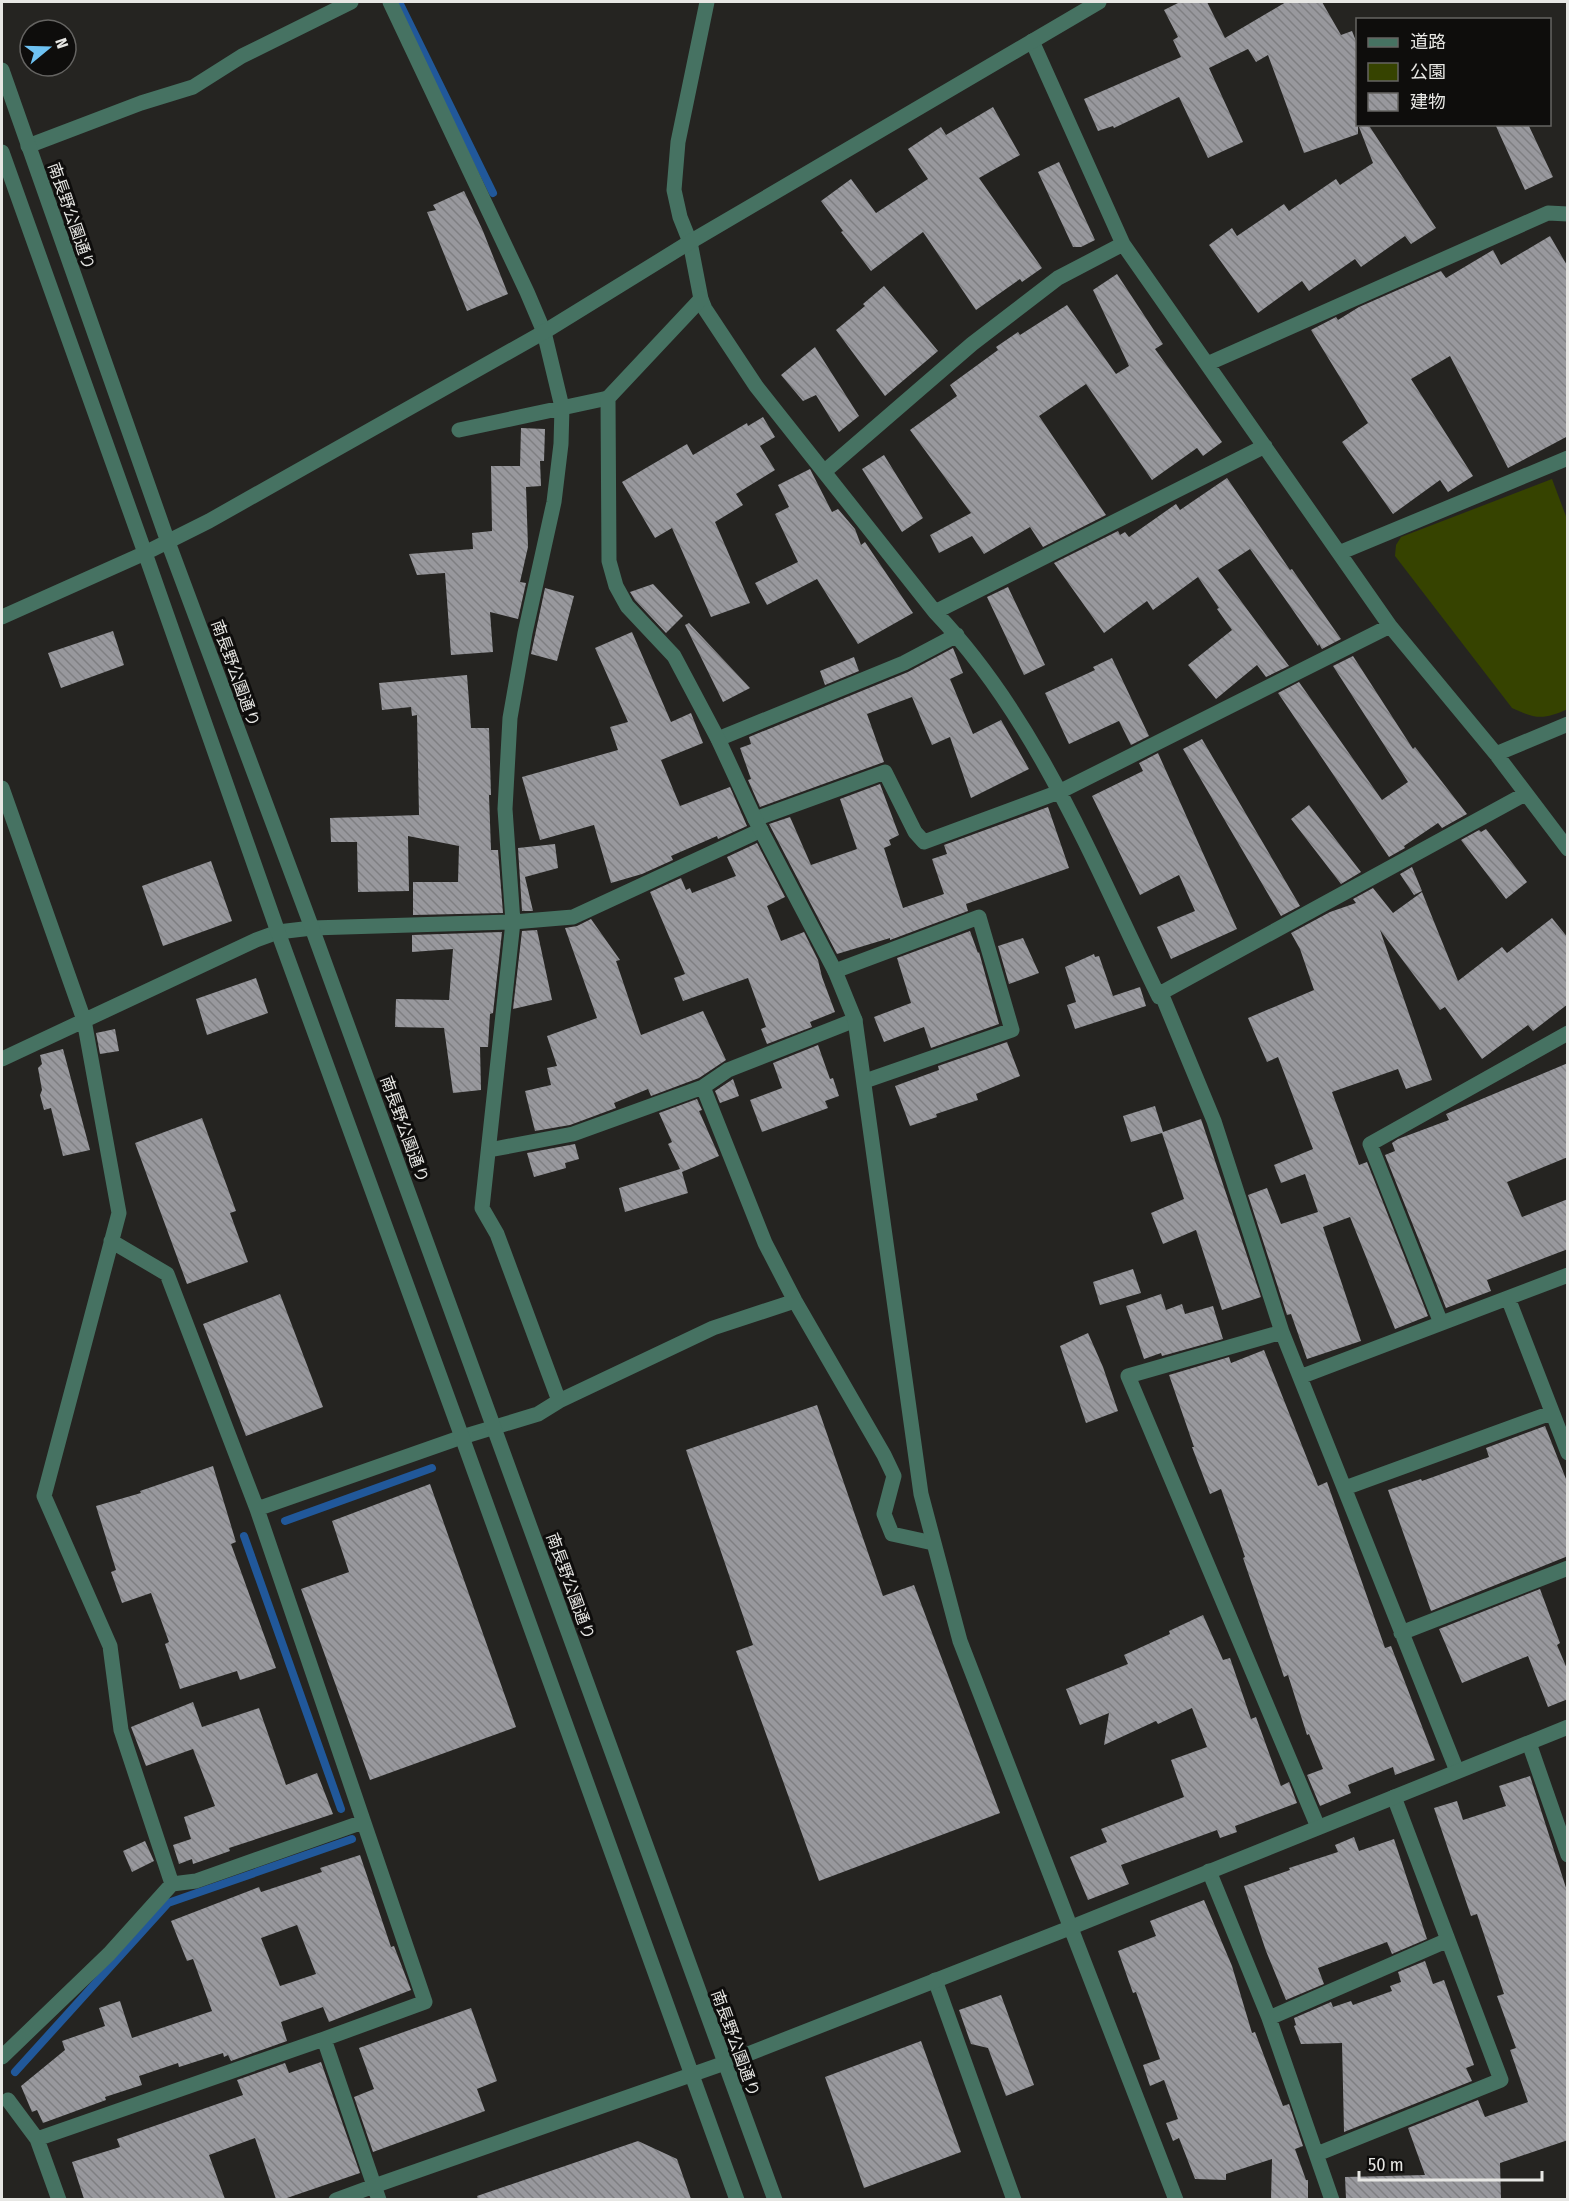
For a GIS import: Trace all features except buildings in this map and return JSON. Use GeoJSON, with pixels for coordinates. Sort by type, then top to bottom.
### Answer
{"type":"FeatureCollection","features":[{"type":"Feature","properties":{"kind":"street"},"geometry":{"type":"LineString","coordinates":[[28,146],[141,103],[193,87],[242,56],[351,2]]}},
{"type":"Feature","properties":{"kind":"street"},"geometry":{"type":"LineString","coordinates":[[390,2],[505,244],[544,332],[562,407],[561,444],[554,502],[525,633],[510,718],[505,809],[513,922],[482,1208],[497,1234],[559,1401]]}},
{"type":"Feature","properties":{"kind":"street"},"geometry":{"type":"LineString","coordinates":[[707,2],[678,142],[674,190],[680,217],[690,242],[705,309],[756,386],[935,612],[957,635],[1015,714],[1059,792],[1159,997],[1161,993],[1525,794]]}},
{"type":"Feature","properties":{"kind":"street"},"geometry":{"type":"LineString","coordinates":[[2,617],[145,553],[209,521],[544,332],[690,242],[1099,2]]}},
{"type":"Feature","properties":{"kind":"street"},"geometry":{"type":"LineString","coordinates":[[1032,41],[1123,243],[1390,626],[1496,754],[1568,849]]}},
{"type":"Feature","properties":{"kind":"street","name":"南長野公園通り"},"geometry":{"type":"LineString","coordinates":[[2,70],[168,542],[312,928],[775,2199]]}},
{"type":"Feature","properties":{"kind":"street"},"geometry":{"type":"LineString","coordinates":[[2,157],[145,553],[278,932],[737,2199]]}},
{"type":"Feature","properties":{"kind":"street"},"geometry":{"type":"LineString","coordinates":[[1207,364],[1548,213],[1568,214]]}},
{"type":"Feature","properties":{"kind":"street"},"geometry":{"type":"LineString","coordinates":[[825,471],[972,344],[1050,284],[1123,243]]}},
{"type":"Feature","properties":{"kind":"street"},"geometry":{"type":"LineString","coordinates":[[459,430],[608,398],[701,299]]}},
{"type":"Feature","properties":{"kind":"street"},"geometry":{"type":"LineString","coordinates":[[608,398],[609,561],[616,586],[627,606],[674,656],[758,824],[835,970],[855,1020],[921,1494],[933,1543],[960,1641],[1176,2199]]}},
{"type":"Feature","properties":{"kind":"street"},"geometry":{"type":"LineString","coordinates":[[935,612],[1264,446]]}},
{"type":"Feature","properties":{"kind":"street"},"geometry":{"type":"LineString","coordinates":[[1339,553],[1568,458]]}},
{"type":"Feature","properties":{"kind":"street"},"geometry":{"type":"LineString","coordinates":[[2,1059],[256,940],[278,932],[312,928],[513,922],[573,917],[758,824],[885,772],[915,831],[924,842],[1059,792],[1390,626]]}},
{"type":"Feature","properties":{"kind":"street"},"geometry":{"type":"LineString","coordinates":[[718,740],[904,663],[957,635]]}},
{"type":"Feature","properties":{"kind":"street"},"geometry":{"type":"LineString","coordinates":[[1496,754],[1568,724]]}},
{"type":"Feature","properties":{"kind":"street"},"geometry":{"type":"LineString","coordinates":[[2,788],[84,1020],[119,1213],[44,1496],[110,1646],[121,1730],[172,1884]]}},
{"type":"Feature","properties":{"kind":"street"},"geometry":{"type":"LineString","coordinates":[[835,970],[979,917],[1012,1030],[865,1081]]}},
{"type":"Feature","properties":{"kind":"street"},"geometry":{"type":"LineString","coordinates":[[1161,993],[1214,1121],[1282,1332],[1457,1772]]}},
{"type":"Feature","properties":{"kind":"street"},"geometry":{"type":"LineString","coordinates":[[489,1150],[573,1134],[703,1088],[728,1070],[855,1020]]}},
{"type":"Feature","properties":{"kind":"street"},"geometry":{"type":"LineString","coordinates":[[1441,1323],[1370,1144],[1568,1033]]}},
{"type":"Feature","properties":{"kind":"street"},"geometry":{"type":"LineString","coordinates":[[703,1088],[765,1243],[795,1301],[894,1476],[884,1514],[892,1534],[933,1543]]}},
{"type":"Feature","properties":{"kind":"street"},"geometry":{"type":"LineString","coordinates":[[37,2139],[425,2002],[257,1509],[167,1274],[111,1241]]}},
{"type":"Feature","properties":{"kind":"street"},"geometry":{"type":"LineString","coordinates":[[1300,1377],[1568,1275]]}},
{"type":"Feature","properties":{"kind":"street"},"geometry":{"type":"LineString","coordinates":[[1508,1298],[1568,1453]]}},
{"type":"Feature","properties":{"kind":"street"},"geometry":{"type":"LineString","coordinates":[[257,1509],[462,1437],[538,1414],[559,1401],[713,1328],[795,1301]]}},
{"type":"Feature","properties":{"kind":"street"},"geometry":{"type":"LineString","coordinates":[[1282,1332],[1128,1376],[1318,1827]]}},
{"type":"Feature","properties":{"kind":"street"},"geometry":{"type":"LineString","coordinates":[[1345,1488],[1551,1413]]}},
{"type":"Feature","properties":{"kind":"street"},"geometry":{"type":"LineString","coordinates":[[1401,1633],[1568,1568]]}},
{"type":"Feature","properties":{"kind":"street"},"geometry":{"type":"LineString","coordinates":[[336,2199],[377,2193],[724,2063],[1072,1927],[1568,1727]]}},
{"type":"Feature","properties":{"kind":"street"},"geometry":{"type":"LineString","coordinates":[[1529,1743],[1568,1855]]}},
{"type":"Feature","properties":{"kind":"street"},"geometry":{"type":"LineString","coordinates":[[1317,2154],[1501,2080],[1394,1797]]}},
{"type":"Feature","properties":{"kind":"street"},"geometry":{"type":"LineString","coordinates":[[2,2056],[110,1954],[172,1884],[196,1881],[363,1822]]}},
{"type":"Feature","properties":{"kind":"street"},"geometry":{"type":"LineString","coordinates":[[1209,1871],[1269,2018],[1332,2199]]}},
{"type":"Feature","properties":{"kind":"street"},"geometry":{"type":"LineString","coordinates":[[1269,2018],[1448,1940]]}},
{"type":"Feature","properties":{"kind":"street"},"geometry":{"type":"LineString","coordinates":[[935,1980],[1014,2199]]}},
{"type":"Feature","properties":{"kind":"street"},"geometry":{"type":"LineString","coordinates":[[324,2039],[377,2193]]}},
{"type":"Feature","properties":{"kind":"street"},"geometry":{"type":"LineString","coordinates":[[4,2100],[37,2139],[58,2199]]}},
{"type":"Feature","properties":{"kind":"green space"},"geometry":{"type":"Polygon","coordinates":[[[1552,479],[1567,519],[1568,709],[1540,717],[1512,708],[1395,556],[1396,545],[1401,537],[1552,479]]]}},
{"type":"Feature","properties":{"kind":"waterway"},"geometry":{"type":"LineString","coordinates":[[399,2],[493,193]]}},
{"type":"Feature","properties":{"kind":"waterway"},"geometry":{"type":"LineString","coordinates":[[285,1521],[432,1468]]}},
{"type":"Feature","properties":{"kind":"waterway"},"geometry":{"type":"LineString","coordinates":[[244,1536],[341,1809]]}},
{"type":"Feature","properties":{"kind":"waterway"},"geometry":{"type":"LineString","coordinates":[[15,2072],[168,1903],[352,1839]]}}]}
